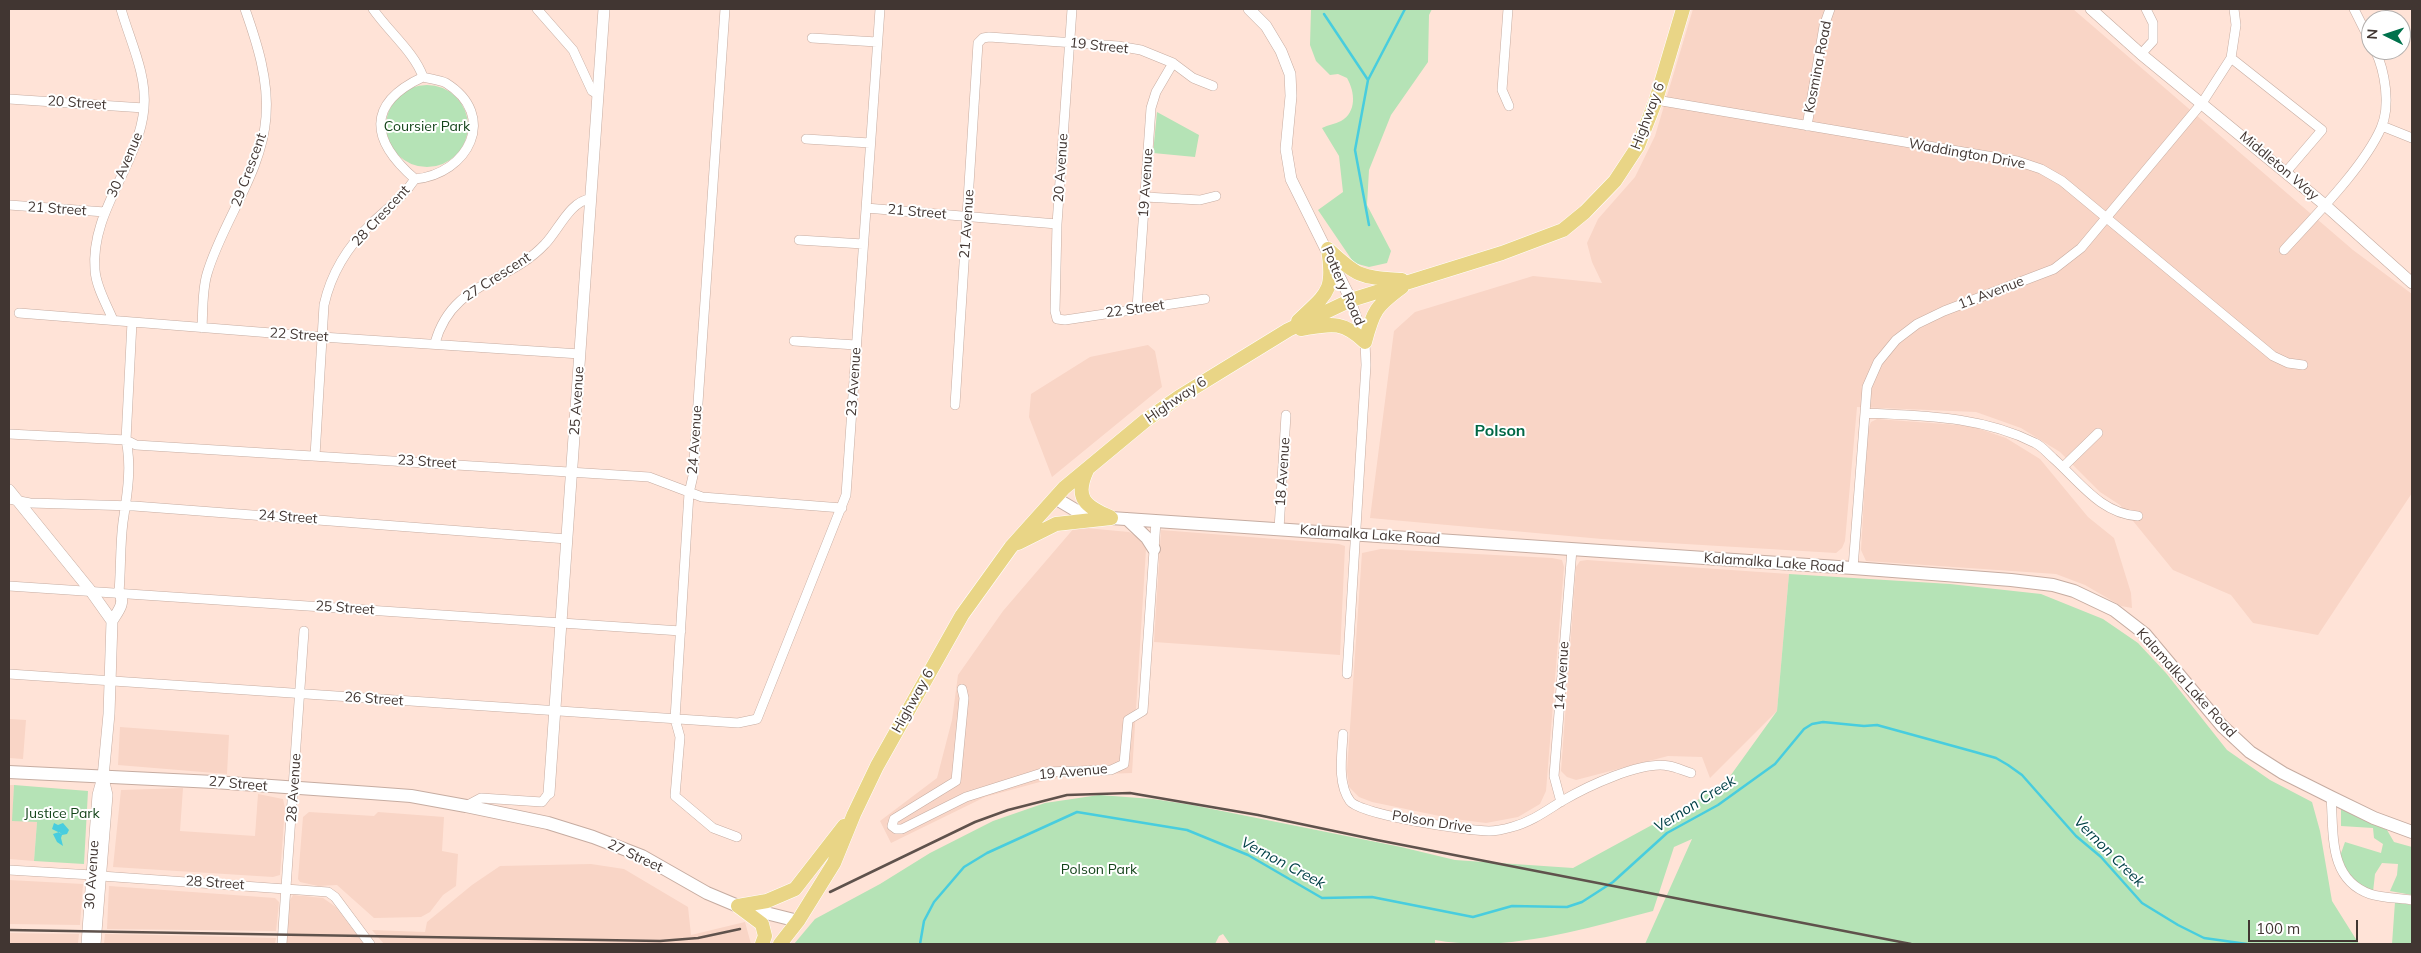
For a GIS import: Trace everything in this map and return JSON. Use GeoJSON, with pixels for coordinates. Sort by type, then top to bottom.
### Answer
{"type":"FeatureCollection","features":[{"type":"Feature","properties":{"kind":"main road","name":"Highway 6"},"geometry":{"type":"LineString","coordinates":[[780,944],[798,921],[834,863],[854,814],[877,766],[962,615],[1011,547],[1055,498],[1146,420],[1179,397],[1288,330],[1351,300],[1502,253],[1563,230],[1585,212],[1627,166],[1638,146],[1656,100],[1683,9]]}},
{"type":"Feature","properties":{"kind":"main road"},"geometry":{"type":"LineString","coordinates":[[1328,249],[1347,267],[1363,276],[1410,281]]}},
{"type":"Feature","properties":{"kind":"main road"},"geometry":{"type":"LineString","coordinates":[[1288,330],[1324,296],[1329,288],[1331,271],[1328,249]]}},
{"type":"Feature","properties":{"kind":"main road"},"geometry":{"type":"LineString","coordinates":[[1288,330],[1339,325],[1353,330],[1365,342],[1372,316],[1381,302],[1410,281]]}},
{"type":"Feature","properties":{"kind":"main road"},"geometry":{"type":"LineString","coordinates":[[1089,467],[1082,481],[1083,499],[1088,506],[1111,518]]}},
{"type":"Feature","properties":{"kind":"main road","name":"Kalamalka Lake Road"},"geometry":{"type":"LineString","coordinates":[[1055,498],[1082,514],[1111,518],[1853,568],[2052,585],[2074,591],[2114,610],[2145,634],[2222,726],[2250,752],[2284,773],[2331,797],[2412,832]]}},
{"type":"Feature","properties":{"kind":"main road"},"geometry":{"type":"LineString","coordinates":[[1011,547],[1056,524],[1111,518]]}},
{"type":"Feature","properties":{"kind":"main road"},"geometry":{"type":"LineString","coordinates":[[1126,519],[1144,535],[1154,550]]}},
{"type":"Feature","properties":{"kind":"main road","name":"27 Street"},"geometry":{"type":"LineString","coordinates":[[9,772],[214,782],[411,796],[466,806],[548,823],[593,837],[642,856],[707,893],[738,906],[798,921]]}},
{"type":"Feature","properties":{"kind":"main road"},"geometry":{"type":"LineString","coordinates":[[738,906],[767,901],[795,889],[854,814]]}},
{"type":"Feature","properties":{"kind":"main road"},"geometry":{"type":"LineString","coordinates":[[738,906],[762,924],[765,936],[762,944]]}},
{"type":"Feature","properties":{"kind":"street","name":"30 Avenue"},"geometry":{"type":"LineString","coordinates":[[113,320],[95,271],[96,243],[105,212],[140,134],[144,108],[144,79],[121,9]]}},
{"type":"Feature","properties":{"kind":"street","name":"29 Crescent"},"geometry":{"type":"LineString","coordinates":[[202,328],[207,275],[262,142],[266,117],[263,74],[256,40],[245,9]]}},
{"type":"Feature","properties":{"kind":"street"},"geometry":{"type":"LineString","coordinates":[[373,9],[386,28],[418,62],[423,77]]}},
{"type":"Feature","properties":{"kind":"street"},"geometry":{"type":"LineString","coordinates":[[536,9],[573,50],[592,92],[597,94]]}},
{"type":"Feature","properties":{"kind":"street","name":"25 Avenue"},"geometry":{"type":"LineString","coordinates":[[549,793],[604,9]]}},
{"type":"Feature","properties":{"kind":"street","name":"24 Avenue"},"geometry":{"type":"LineString","coordinates":[[725,9],[693,476],[689,493],[676,719],[680,737],[676,796],[713,828],[737,837]]}},
{"type":"Feature","properties":{"kind":"street","name":"23 Avenue"},"geometry":{"type":"LineString","coordinates":[[738,723],[757,719],[846,495],[880,9]]}},
{"type":"Feature","properties":{"kind":"street","name":"20 Avenue"},"geometry":{"type":"LineString","coordinates":[[1065,320],[1057,319],[1055,311],[1057,224],[1072,9]]}},
{"type":"Feature","properties":{"kind":"street","name":"Pottery Road"},"geometry":{"type":"LineString","coordinates":[[1250,9],[1266,26],[1281,51],[1290,74],[1292,96],[1287,160],[1291,179],[1328,249],[1351,300],[1365,342],[1365,388],[1347,674]]}},
{"type":"Feature","properties":{"kind":"street"},"geometry":{"type":"LineString","coordinates":[[1508,9],[1502,90],[1509,106]]}},
{"type":"Feature","properties":{"kind":"street","name":"Kosmina Road"},"geometry":{"type":"LineString","coordinates":[[1807,126],[1824,26],[1830,9]]}},
{"type":"Feature","properties":{"kind":"street","name":"Middleton Way"},"geometry":{"type":"LineString","coordinates":[[2091,9],[2141,54],[2325,205],[2412,283]]}},
{"type":"Feature","properties":{"kind":"street"},"geometry":{"type":"LineString","coordinates":[[2141,54],[2154,41],[2152,23],[2146,9]]}},
{"type":"Feature","properties":{"kind":"street","name":"11 Avenue"},"geometry":{"type":"LineString","coordinates":[[1853,568],[1867,387],[1878,362],[1896,340],[1917,324],[1944,311],[2054,269],[2081,248],[2202,103],[2232,58],[2236,25],[2234,9]]}},
{"type":"Feature","properties":{"kind":"street"},"geometry":{"type":"LineString","coordinates":[[2354,9],[2361,23]]}},
{"type":"Feature","properties":{"kind":"street","name":"19 Street"},"geometry":{"type":"LineString","coordinates":[[978,44],[983,38],[989,37],[1128,48],[1154,54],[1172,63],[1193,78],[1213,86]]}},
{"type":"Feature","properties":{"kind":"street"},"geometry":{"type":"LineString","coordinates":[[812,38],[877,42]]}},
{"type":"Feature","properties":{"kind":"street","name":"21 Avenue"},"geometry":{"type":"LineString","coordinates":[[954,405],[978,44]]}},
{"type":"Feature","properties":{"kind":"street"},"geometry":{"type":"LineString","coordinates":[[2232,58],[2322,130],[2286,172]]}},
{"type":"Feature","properties":{"kind":"street"},"geometry":{"type":"LineString","coordinates":[[2284,250],[2325,205],[2368,151],[2382,126],[2387,96],[2378,60]]}},
{"type":"Feature","properties":{"kind":"street","name":"19 Avenue"},"geometry":{"type":"LineString","coordinates":[[1137,308],[1152,108],[1156,92],[1172,63]]}},
{"type":"Feature","properties":{"kind":"street","name":"28 Crescent"},"geometry":{"type":"LineString","coordinates":[[423,77],[445,83],[462,98],[472,114],[474,132],[470,145],[460,159],[430,178],[415,179],[397,163],[384,144],[381,127],[383,111],[392,97],[406,85],[423,77]]}},
{"type":"Feature","properties":{"kind":"street","name":"20 Street"},"geometry":{"type":"LineString","coordinates":[[9,99],[144,108]]}},
{"type":"Feature","properties":{"kind":"street","name":"Waddington Drive"},"geometry":{"type":"LineString","coordinates":[[1656,100],[2017,161],[2041,169],[2062,181],[2273,356],[2288,363],[2303,365]]}},
{"type":"Feature","properties":{"kind":"street"},"geometry":{"type":"LineString","coordinates":[[2382,126],[2412,138]]}},
{"type":"Feature","properties":{"kind":"street"},"geometry":{"type":"LineString","coordinates":[[806,139],[870,143]]}},
{"type":"Feature","properties":{"kind":"street","name":"28 Crescent"},"geometry":{"type":"LineString","coordinates":[[322,337],[324,305],[329,284],[340,264],[354,243],[372,223],[406,192],[415,179]]}},
{"type":"Feature","properties":{"kind":"street"},"geometry":{"type":"LineString","coordinates":[[1145,197],[1200,200],[1216,196]]}},
{"type":"Feature","properties":{"kind":"street","name":"27 Crescent"},"geometry":{"type":"LineString","coordinates":[[435,343],[438,332],[450,310],[471,291],[527,259],[544,245],[577,204],[590,199]]}},
{"type":"Feature","properties":{"kind":"street","name":"21 Street"},"geometry":{"type":"LineString","coordinates":[[9,205],[105,212]]}},
{"type":"Feature","properties":{"kind":"street","name":"21 Street"},"geometry":{"type":"LineString","coordinates":[[866,208],[1057,224]]}},
{"type":"Feature","properties":{"kind":"street"},"geometry":{"type":"LineString","coordinates":[[799,240],[863,244]]}},
{"type":"Feature","properties":{"kind":"street","name":"22 Street"},"geometry":{"type":"LineString","coordinates":[[1065,320],[1205,299]]}},
{"type":"Feature","properties":{"kind":"street","name":"22 Street"},"geometry":{"type":"LineString","coordinates":[[19,313],[322,337],[580,354]]}},
{"type":"Feature","properties":{"kind":"street"},"geometry":{"type":"LineString","coordinates":[[119,592],[123,521],[127,506],[129,452],[126,440],[132,322]]}},
{"type":"Feature","properties":{"kind":"street"},"geometry":{"type":"LineString","coordinates":[[314,456],[322,337]]}},
{"type":"Feature","properties":{"kind":"street"},"geometry":{"type":"LineString","coordinates":[[794,341],[856,345]]}},
{"type":"Feature","properties":{"kind":"street"},"geometry":{"type":"LineString","coordinates":[[1865,413],[1963,419],[1990,426],[2037,444],[2108,508],[2124,515],[2138,516]]}},
{"type":"Feature","properties":{"kind":"street","name":"18 Avenue"},"geometry":{"type":"LineString","coordinates":[[1279,528],[1286,415]]}},
{"type":"Feature","properties":{"kind":"street"},"geometry":{"type":"LineString","coordinates":[[2063,467],[2098,432]]}},
{"type":"Feature","properties":{"kind":"street","name":"23 Street"},"geometry":{"type":"LineString","coordinates":[[9,434],[126,440],[136,445],[649,477],[702,497],[842,508]]}},
{"type":"Feature","properties":{"kind":"street"},"geometry":{"type":"LineString","coordinates":[[9,490],[13,499],[90,590],[112,621]]}},
{"type":"Feature","properties":{"kind":"street","name":"24 Street"},"geometry":{"type":"LineString","coordinates":[[13,499],[30,503],[127,506],[567,539]]}},
{"type":"Feature","properties":{"kind":"street","name":"19 Avenue"},"geometry":{"type":"LineString","coordinates":[[962,689],[964,698],[956,781],[894,819],[892,826],[896,829],[902,829],[966,797],[1045,772],[1111,770],[1124,764],[1128,720],[1142,711],[1156,521]]}},
{"type":"Feature","properties":{"kind":"street","name":"14 Avenue"},"geometry":{"type":"LineString","coordinates":[[1561,802],[1554,776],[1572,549]]}},
{"type":"Feature","properties":{"kind":"street","name":"25 Street"},"geometry":{"type":"LineString","coordinates":[[9,586],[681,631]]}},
{"type":"Feature","properties":{"kind":"street","name":"30 Avenue"},"geometry":{"type":"LineString","coordinates":[[95,944],[98,795],[103,777],[112,621],[120,610],[121,595],[119,592]]}},
{"type":"Feature","properties":{"kind":"street","name":"28 Avenue"},"geometry":{"type":"LineString","coordinates":[[282,944],[304,631]]}},
{"type":"Feature","properties":{"kind":"street","name":"26 Street"},"geometry":{"type":"LineString","coordinates":[[9,674],[738,723]]}},
{"type":"Feature","properties":{"kind":"street","name":"Polson Drive"},"geometry":{"type":"LineString","coordinates":[[1343,734],[1341,763],[1343,786],[1350,802],[1366,811],[1454,828],[1490,831],[1511,828],[1531,820],[1584,788],[1608,778],[1647,767],[1668,765],[1691,773]]}},
{"type":"Feature","properties":{"kind":"street","name":"27 Street"},"geometry":{"type":"LineString","coordinates":[[466,806],[481,798],[542,802],[549,793]]}},
{"type":"Feature","properties":{"kind":"street"},"geometry":{"type":"LineString","coordinates":[[2331,797],[2336,862],[2349,882],[2370,894],[2412,900]]}},
{"type":"Feature","properties":{"kind":"street","name":"28 Street"},"geometry":{"type":"LineString","coordinates":[[9,870],[328,892],[335,897],[370,944]]}},
{"type":"Feature","properties":{"kind":"street","name":"30 Avenue"},"geometry":{"type":"LineString","coordinates":[[88,944],[96,875]]}},
{"type":"Feature","properties":{"kind":"shaded area"},"geometry":{"type":"Polygon","coordinates":[[[1693,9],[2073,9],[2353,250],[2412,294],[2412,493],[2318,635],[2253,623],[2231,595],[2173,570],[2120,505],[2100,492],[2060,452],[2021,428],[1976,412],[1857,407],[1845,541],[1842,548],[1836,553],[1602,539],[1370,518],[1394,331],[1415,312],[1533,276],[1602,283],[1592,262],[1587,243],[1598,219],[1635,177],[1655,136],[1693,9]]]}},
{"type":"Feature","properties":{"kind":"shaded area"},"geometry":{"type":"Polygon","coordinates":[[[1148,345],[1155,351],[1162,387],[1052,477],[1029,417],[1031,394],[1090,357],[1148,345]]]}},
{"type":"Feature","properties":{"kind":"shaded area"},"geometry":{"type":"Polygon","coordinates":[[[1877,419],[1971,426],[2006,438],[2040,459],[2088,517],[2114,538],[2131,593],[2132,608],[2121,606],[2085,585],[2056,574],[1866,561],[1861,550],[1868,429],[1871,422],[1877,419]]]}},
{"type":"Feature","properties":{"kind":"shaded area"},"geometry":{"type":"Polygon","coordinates":[[[1075,527],[1129,532],[1139,538],[1146,549],[1132,773],[1077,775],[1047,780],[985,797],[891,843],[880,821],[937,778],[952,720],[958,675],[1003,611],[1075,527]]]}},
{"type":"Feature","properties":{"kind":"shaded area"},"geometry":{"type":"Polygon","coordinates":[[[1161,530],[1345,546],[1340,655],[1154,642],[1161,530]]]}},
{"type":"Feature","properties":{"kind":"shaded area"},"geometry":{"type":"Polygon","coordinates":[[[1381,549],[1562,560],[1564,567],[1546,791],[1540,804],[1518,817],[1486,823],[1454,819],[1372,802],[1359,797],[1349,787],[1347,771],[1362,553],[1381,549]]]}},
{"type":"Feature","properties":{"kind":"shaded area"},"geometry":{"type":"Polygon","coordinates":[[[1580,561],[1789,574],[1777,711],[1710,778],[1702,757],[1668,756],[1576,780],[1567,777],[1561,771],[1576,567],[1580,561]]]}},
{"type":"Feature","properties":{"kind":"shaded area"},"geometry":{"type":"Polygon","coordinates":[[[9,719],[26,720],[23,759],[9,758],[9,719]]]}},
{"type":"Feature","properties":{"kind":"shaded area"},"geometry":{"type":"Polygon","coordinates":[[[120,727],[229,735],[227,774],[118,765],[120,727]]]}},
{"type":"Feature","properties":{"kind":"shaded area"},"geometry":{"type":"Polygon","coordinates":[[[9,785],[14,785],[13,820],[37,822],[34,861],[9,859],[9,785]]]}},
{"type":"Feature","properties":{"kind":"shaded area"},"geometry":{"type":"Polygon","coordinates":[[[183,788],[180,831],[255,836],[258,794],[283,799],[285,808],[280,875],[273,877],[113,867],[121,790],[183,788]]]}},
{"type":"Feature","properties":{"kind":"shaded area"},"geometry":{"type":"Polygon","coordinates":[[[309,812],[374,816],[378,812],[444,817],[442,851],[458,854],[456,886],[443,895],[430,912],[421,917],[374,918],[337,885],[318,886],[300,882],[298,879],[303,817],[309,812]]]}},
{"type":"Feature","properties":{"kind":"shaded area"},"geometry":{"type":"Polygon","coordinates":[[[591,864],[624,869],[688,907],[691,935],[745,922],[751,944],[384,944],[372,930],[425,932],[427,922],[472,885],[500,866],[591,864]]]}},
{"type":"Feature","properties":{"kind":"shaded area"},"geometry":{"type":"Polygon","coordinates":[[[9,880],[83,884],[80,925],[9,924],[9,880]]]}},
{"type":"Feature","properties":{"kind":"shaded area"},"geometry":{"type":"Polygon","coordinates":[[[109,886],[275,898],[279,902],[276,931],[107,929],[109,886]]]}},
{"type":"Feature","properties":{"kind":"shaded area"},"geometry":{"type":"Polygon","coordinates":[[[293,895],[323,898],[336,907],[364,944],[286,944],[289,902],[293,895]]]}},
{"type":"Feature","properties":{"kind":"shaded area"},"geometry":{"type":"Polygon","coordinates":[[[9,933],[79,934],[78,943],[9,944],[9,933]]]}},
{"type":"Feature","properties":{"kind":"shaded area"},"geometry":{"type":"Polygon","coordinates":[[[105,934],[276,938],[275,944],[104,944],[105,934]]]}},
{"type":"Feature","properties":{"kind":"green space"},"geometry":{"type":"Polygon","coordinates":[[[1311,9],[1432,9],[1429,15],[1428,62],[1391,115],[1369,170],[1367,205],[1391,251],[1387,263],[1369,267],[1354,263],[1318,210],[1343,192],[1339,156],[1322,128],[1339,122],[1346,117],[1352,107],[1353,95],[1347,78],[1338,74],[1330,75],[1316,61],[1310,45],[1311,9]]]}},
{"type":"Feature","properties":{"kind":"green space","name":"Coursier Park"},"geometry":{"type":"Polygon","coordinates":[[[427,85],[443,88],[456,97],[465,110],[468,126],[465,142],[456,155],[443,164],[427,167],[411,164],[398,155],[389,142],[386,126],[389,110],[398,97],[411,88],[427,85]]]}},
{"type":"Feature","properties":{"kind":"green space"},"geometry":{"type":"Polygon","coordinates":[[[1157,112],[1199,135],[1195,157],[1153,153],[1157,112]]]}},
{"type":"Feature","properties":{"kind":"green space","name":"Polson Park"},"geometry":{"type":"Polygon","coordinates":[[[1789,574],[1950,584],[2041,594],[2103,619],[2138,643],[2166,673],[2227,750],[2270,780],[2312,802],[2320,831],[2332,901],[2359,944],[1645,944],[1692,839],[1674,847],[1653,911],[1573,932],[1518,941],[1462,943],[1435,940],[1435,944],[1230,944],[1223,934],[1219,936],[1215,944],[794,944],[815,919],[880,884],[930,853],[993,821],[1045,803],[1099,795],[1153,799],[1192,805],[1401,847],[1455,860],[1573,868],[1696,801],[1728,779],[1777,711],[1789,574]]]}},
{"type":"Feature","properties":{"kind":"green space","name":"Justice Park"},"geometry":{"type":"Polygon","coordinates":[[[14,785],[88,791],[84,864],[34,861],[37,822],[12,821],[14,785]]]}},
{"type":"Feature","properties":{"kind":"green space"},"geometry":{"type":"Polygon","coordinates":[[[2341,809],[2387,830],[2394,842],[2412,847],[2412,895],[2390,891],[2397,875],[2398,864],[2382,863],[2375,874],[2373,892],[2351,880],[2339,859],[2345,842],[2381,853],[2383,844],[2374,838],[2373,828],[2341,826],[2341,809]]]}},
{"type":"Feature","properties":{"kind":"green space"},"geometry":{"type":"Polygon","coordinates":[[[2395,902],[2412,905],[2412,944],[2392,944],[2395,902]]]}},
{"type":"Feature","properties":{"kind":"water"},"geometry":{"type":"Polygon","coordinates":[[[54,823],[58,825],[63,823],[69,830],[67,834],[62,835],[63,846],[57,842],[53,834],[58,832],[52,829],[54,823]]]}},
{"type":"Feature","properties":{"kind":"waterway"},"geometry":{"type":"LineString","coordinates":[[1369,225],[1355,150],[1368,80],[1405,9]]}},
{"type":"Feature","properties":{"kind":"waterway"},"geometry":{"type":"LineString","coordinates":[[1324,14],[1368,80]]}},
{"type":"Feature","properties":{"kind":"waterway","name":"Vernon Creek"},"geometry":{"type":"LineString","coordinates":[[920,944],[924,921],[934,902],[964,867],[987,853],[1077,812],[1187,830],[1248,855],[1322,898],[1372,897],[1473,917],[1512,906],[1567,907],[1582,902],[1613,882],[1667,833],[1718,805],[1775,764],[1804,729],[1812,724],[1823,722],[1864,726],[1877,725],[1996,758],[2022,775],[2076,836],[2101,857],[2142,903],[2204,938],[2247,944]]}},
{"type":"Feature","properties":{"kind":"railway"},"geometry":{"type":"LineString","coordinates":[[830,892],[975,822],[1008,810],[1067,795],[1130,793],[1258,815],[1911,944]]}},
{"type":"Feature","properties":{"kind":"railway"},"geometry":{"type":"LineString","coordinates":[[9,930],[660,941],[698,938],[740,929]]}},
{"type":"Feature","properties":{"kind":"district","name":"Polson"},"geometry":{"type":"Point","coordinates":[1500,431]}}]}
